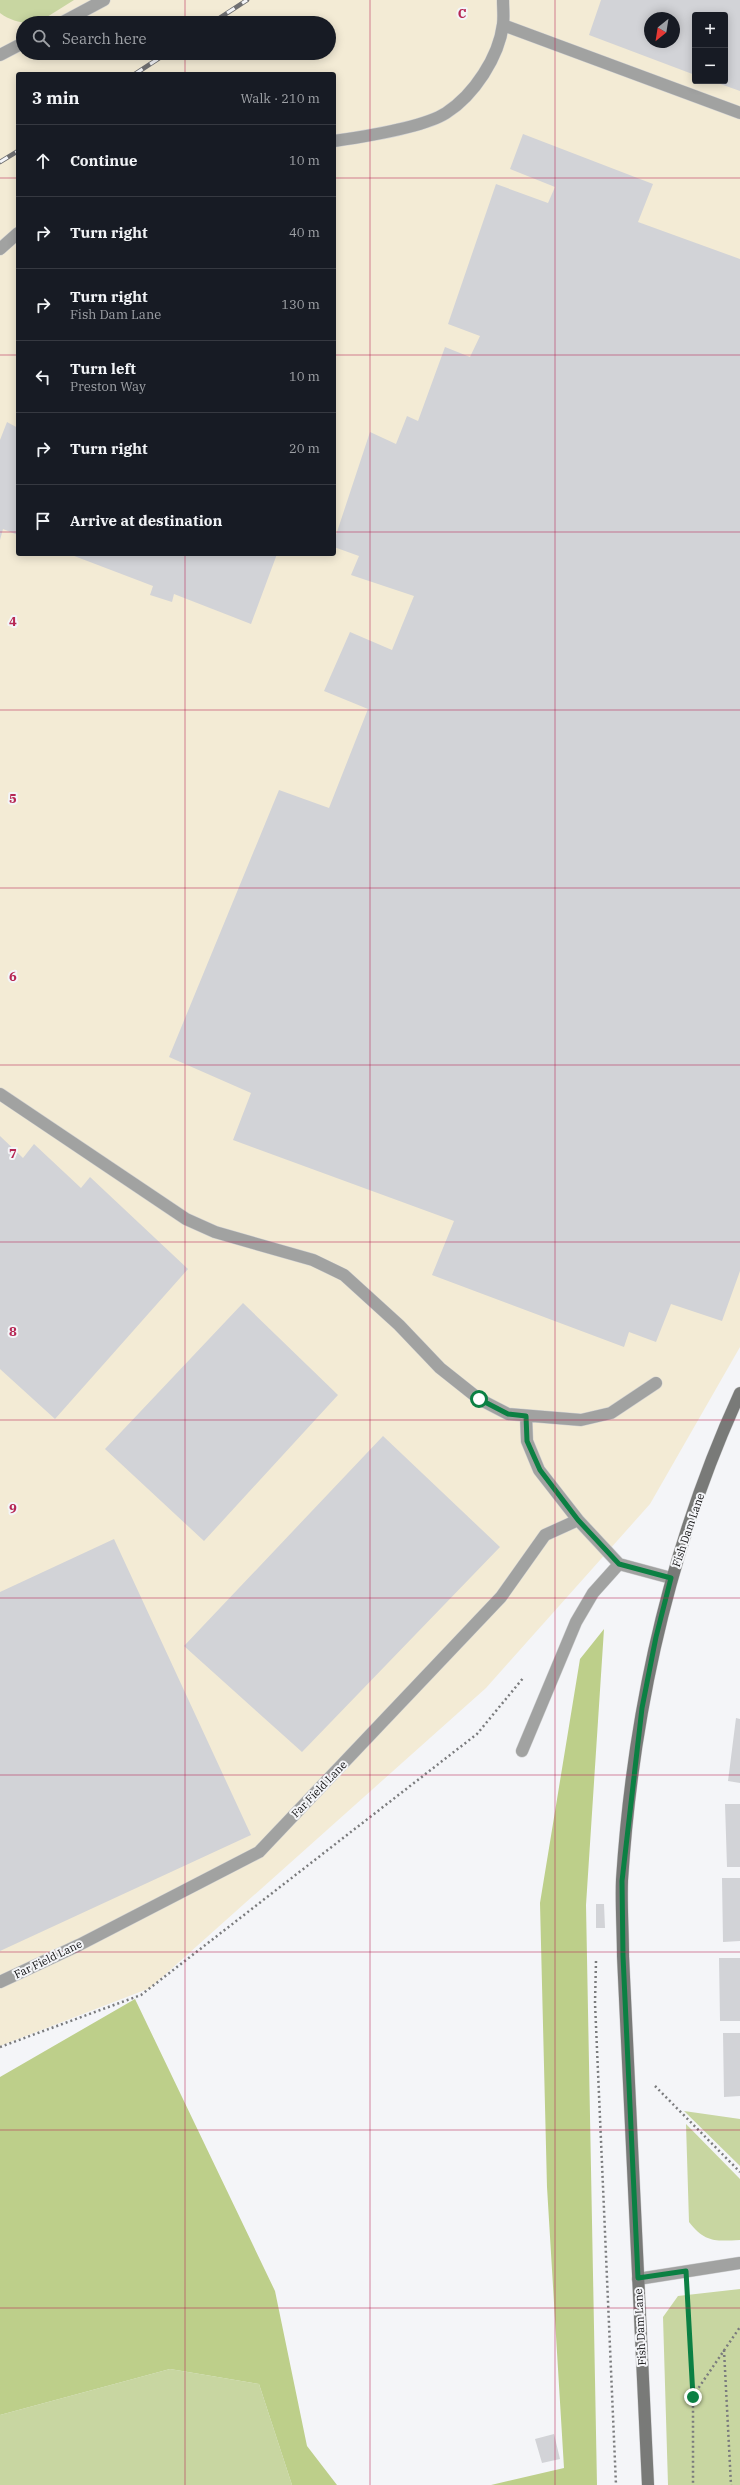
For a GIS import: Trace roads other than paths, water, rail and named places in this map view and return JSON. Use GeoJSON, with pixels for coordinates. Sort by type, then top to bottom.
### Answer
{"type":"FeatureCollection","features":[{"type":"Feature","properties":{"kind":"street"},"geometry":{"type":"LineString","coordinates":[[74,16],[104,0]]}},
{"type":"Feature","properties":{"kind":"street"},"geometry":{"type":"LineString","coordinates":[[336,141],[412,126],[446,113],[472,90],[492,58],[503,25],[503,0]]}},
{"type":"Feature","properties":{"kind":"street"},"geometry":{"type":"LineString","coordinates":[[503,25],[740,113]]}},
{"type":"Feature","properties":{"kind":"street"},"geometry":{"type":"LineString","coordinates":[[0,55],[16,47]]}},
{"type":"Feature","properties":{"kind":"street"},"geometry":{"type":"LineString","coordinates":[[0,249],[16,235]]}},
{"type":"Feature","properties":{"kind":"street"},"geometry":{"type":"LineString","coordinates":[[0,1094],[186,1219],[216,1232],[313,1260],[344,1275],[399,1325],[440,1368],[479,1399],[508,1414],[581,1420],[611,1413],[656,1383]]}},
{"type":"Feature","properties":{"kind":"street","name":"Fish Dam Lane"},"geometry":{"type":"LineString","coordinates":[[648,2485],[623,1956],[622,1881],[642,1708],[656,1637],[671,1578],[721,1435],[740,1393]]}},
{"type":"Feature","properties":{"kind":"street"},"geometry":{"type":"LineString","coordinates":[[526,1416],[527,1441],[540,1470],[578,1520],[619,1564],[671,1578]]}},
{"type":"Feature","properties":{"kind":"street","name":"Far Field Lane"},"geometry":{"type":"LineString","coordinates":[[0,1982],[79,1945],[259,1852],[501,1597],[545,1535],[578,1520]]}},
{"type":"Feature","properties":{"kind":"street"},"geometry":{"type":"LineString","coordinates":[[522,1751],[576,1622],[593,1593],[619,1564]]}},
{"type":"Feature","properties":{"kind":"street"},"geometry":{"type":"LineString","coordinates":[[638,2278],[740,2262]]}},
{"type":"Feature","properties":{"kind":"railway"},"geometry":{"type":"LineString","coordinates":[[223,16],[247,0]]}},
{"type":"Feature","properties":{"kind":"railway"},"geometry":{"type":"LineString","coordinates":[[138,72],[156,60]]}},
{"type":"Feature","properties":{"kind":"railway"},"geometry":{"type":"LineString","coordinates":[[0,162],[16,152]]}}]}
